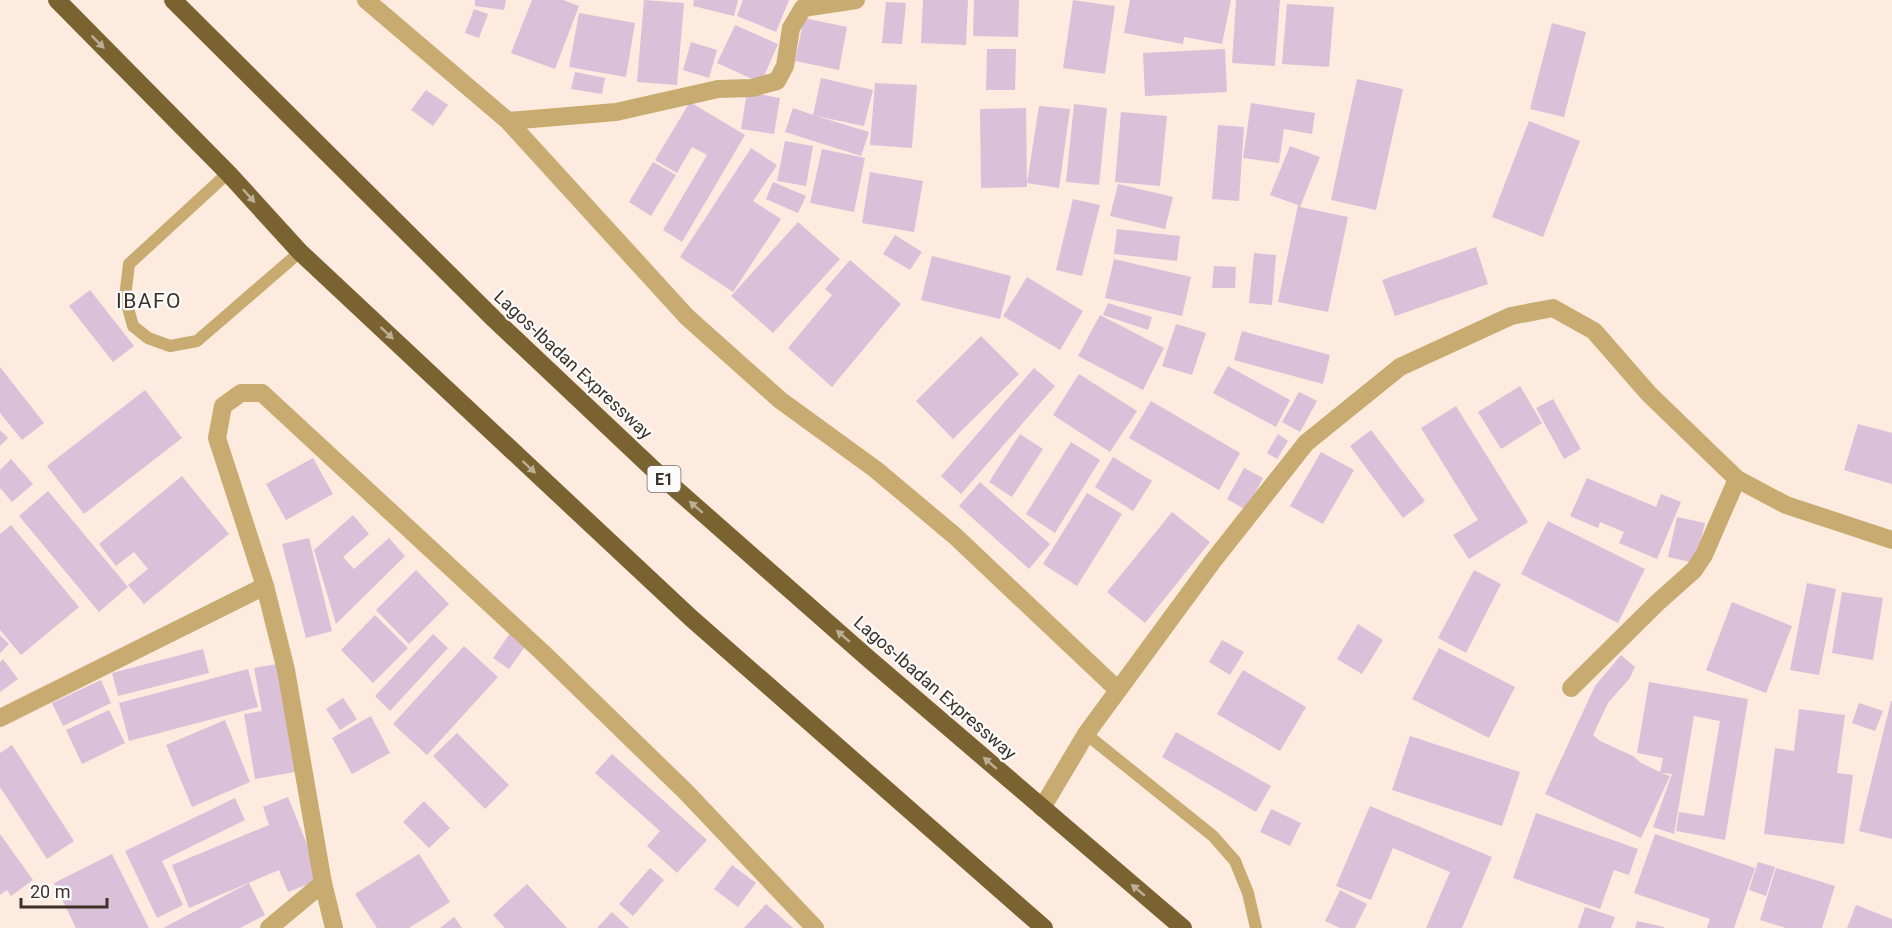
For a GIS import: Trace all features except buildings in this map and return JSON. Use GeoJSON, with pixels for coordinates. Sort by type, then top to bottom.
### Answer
{"type":"FeatureCollection","features":[{"type":"Feature","properties":{"kind":"highway"},"geometry":{"type":"LineString","coordinates":[[57,0],[228,173],[300,252],[691,618],[1044,928]]}},
{"type":"Feature","properties":{"kind":"highway","name":"Lagos-Ibadan Expressway"},"geometry":{"type":"LineString","coordinates":[[172,0],[494,319],[653,469],[1183,928]]}},
{"type":"Feature","properties":{"kind":"street"},"geometry":{"type":"LineString","coordinates":[[366,0],[508,122],[687,317],[780,400],[875,470],[955,536],[1118,690]]}},
{"type":"Feature","properties":{"kind":"street"},"geometry":{"type":"LineString","coordinates":[[508,122],[616,112],[718,89],[768,85],[777,81],[785,66],[791,28],[803,8],[856,0]]}},
{"type":"Feature","properties":{"kind":"street"},"geometry":{"type":"LineString","coordinates":[[1042,808],[1086,734],[1213,561],[1306,443],[1400,367],[1511,316],[1553,308],[1594,331],[1649,393],[1737,479],[1786,505],[1892,540]]}},
{"type":"Feature","properties":{"kind":"street"},"geometry":{"type":"LineString","coordinates":[[334,928],[323,883],[286,670],[265,586],[217,438],[223,406],[241,393],[262,393],[542,652],[686,792],[815,928]]}},
{"type":"Feature","properties":{"kind":"street"},"geometry":{"type":"LineString","coordinates":[[1571,688],[1694,570],[1704,555],[1737,479]]}},
{"type":"Feature","properties":{"kind":"street"},"geometry":{"type":"LineString","coordinates":[[0,718],[265,586]]}},
{"type":"Feature","properties":{"kind":"street"},"geometry":{"type":"LineString","coordinates":[[268,928],[323,883]]}},
{"type":"Feature","properties":{"kind":"lane"},"geometry":{"type":"LineString","coordinates":[[228,173],[129,264],[125,297],[133,326],[148,338],[170,346],[197,341],[300,252]]}},
{"type":"Feature","properties":{"kind":"lane"},"geometry":{"type":"LineString","coordinates":[[1086,734],[1213,836],[1235,861],[1248,893],[1256,928]]}},
{"type":"Feature","properties":{"kind":"district","name":"IBAFO"},"geometry":{"type":"Point","coordinates":[149,301]}}]}
